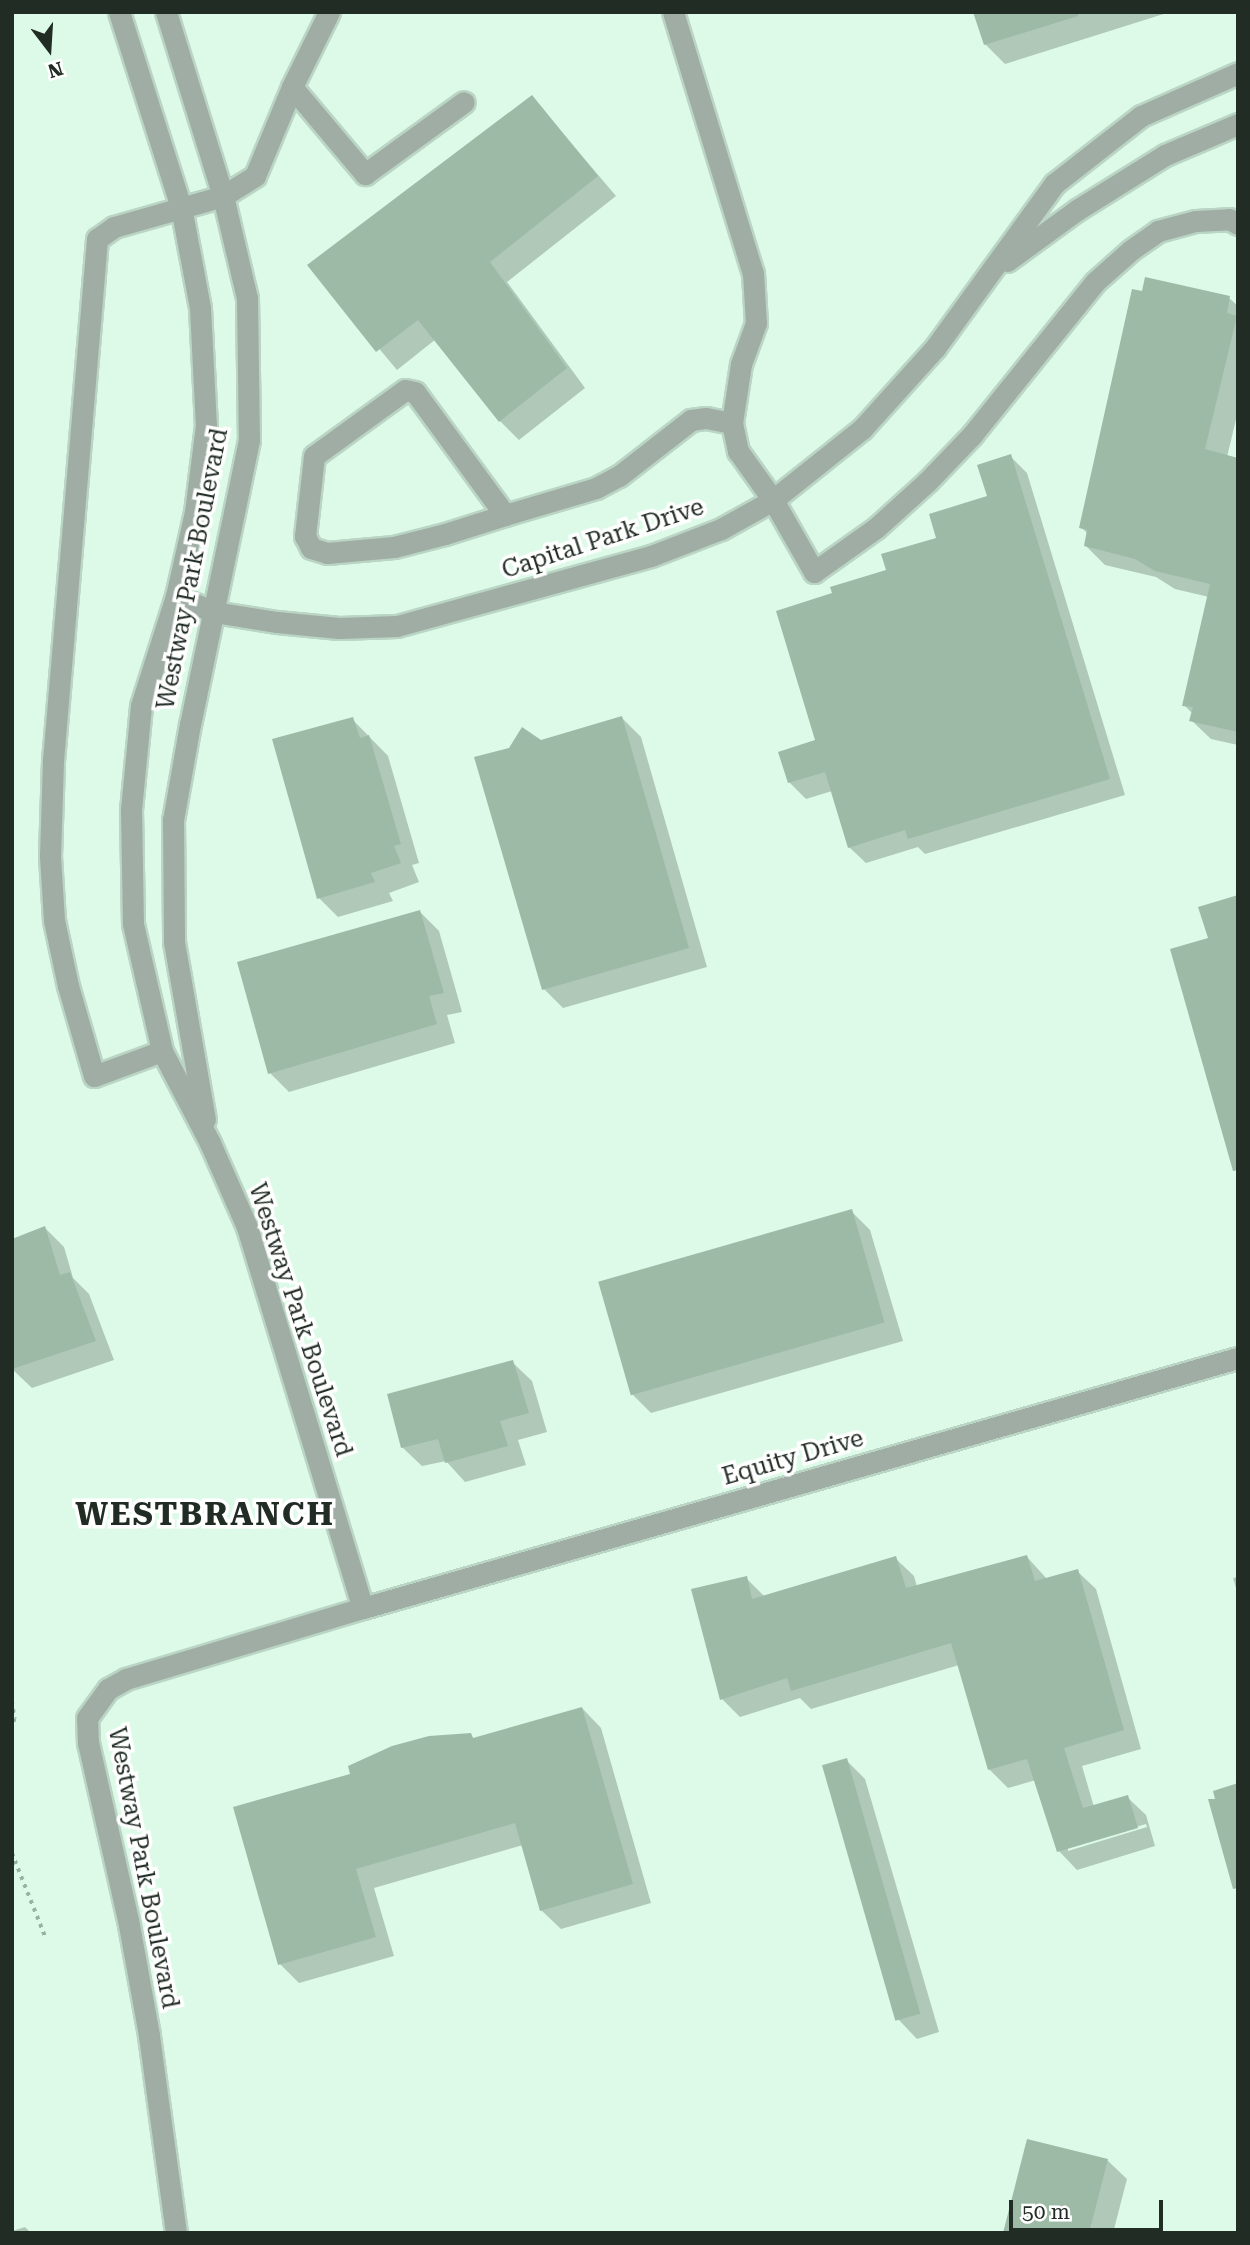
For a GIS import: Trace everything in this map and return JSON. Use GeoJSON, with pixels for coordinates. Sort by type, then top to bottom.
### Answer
{"type":"FeatureCollection","features":[{"type":"Feature","properties":{"kind":"street","name":"Westway Park Boulevard"},"geometry":{"type":"LineString","coordinates":[[119,12],[181,207],[200,308],[206,425],[195,512],[176,596],[141,706],[131,810],[133,924],[162,1051],[210,1143],[247,1227],[363,1608],[126,1679],[103,1694],[87,1718],[88,1743],[128,1920],[149,2035],[176,2233]]}},
{"type":"Feature","properties":{"kind":"street","name":"Westway Park Boulevard"},"geometry":{"type":"LineString","coordinates":[[166,12],[223,196],[247,298],[249,440],[190,724],[173,820],[173,942],[210,1143]]}},
{"type":"Feature","properties":{"kind":"street"},"geometry":{"type":"LineString","coordinates":[[162,1051],[94,1076],[68,986],[54,920],[50,856],[53,761],[97,239],[114,227],[223,196],[255,176],[292,87],[329,12]]}},
{"type":"Feature","properties":{"kind":"street"},"geometry":{"type":"LineString","coordinates":[[673,12],[753,273],[756,323],[741,364],[732,422],[738,451],[773,500],[814,572],[876,528],[928,481],[972,435],[1095,282],[1131,250],[1158,231],[1196,221],[1229,219],[1238,224]]}},
{"type":"Feature","properties":{"kind":"street","name":"Capital Park Drive"},"geometry":{"type":"LineString","coordinates":[[176,596],[214,612],[339,628],[397,626],[652,556],[721,529],[773,500],[862,429],[935,348],[1054,184],[1141,116],[1238,73]]}},
{"type":"Feature","properties":{"kind":"street"},"geometry":{"type":"LineString","coordinates":[[292,87],[365,174],[464,102]]}},
{"type":"Feature","properties":{"kind":"street","name":"Capital Park Drive"},"geometry":{"type":"LineString","coordinates":[[991,273],[1077,210],[1165,155],[1238,124]]}},
{"type":"Feature","properties":{"kind":"street"},"geometry":{"type":"LineString","coordinates":[[505,515],[415,392],[405,390],[314,456],[305,536],[311,548],[327,554],[394,547],[505,515],[607,482],[691,420],[706,418],[732,422]]}},
{"type":"Feature","properties":{"kind":"street","name":"Equity Drive"},"geometry":{"type":"LineString","coordinates":[[363,1608],[1238,1358]]}},
{"type":"Feature","properties":{"kind":"path"},"geometry":{"type":"LineString","coordinates":[[12,1701],[15,1719],[12,1725]]}},
{"type":"Feature","properties":{"kind":"path"},"geometry":{"type":"LineString","coordinates":[[12,1853],[45,1936]]}},
{"type":"Feature","properties":{"kind":"building"},"geometry":{"type":"Polygon","coordinates":[[[973,12],[1078,12],[1078,16],[984,45],[973,12]]]}},
{"type":"Feature","properties":{"kind":"building"},"geometry":{"type":"Polygon","coordinates":[[[532,95],[598,176],[490,262],[567,368],[499,422],[418,320],[376,352],[307,265],[532,95]]]}},
{"type":"Feature","properties":{"kind":"building"},"geometry":{"type":"Polygon","coordinates":[[[1145,277],[1230,296],[1227,313],[1237,316],[1205,449],[1238,458],[1238,732],[1189,721],[1193,707],[1182,706],[1210,584],[1155,571],[1135,559],[1084,546],[1087,530],[1079,528],[1132,289],[1142,291],[1145,277]]]}},
{"type":"Feature","properties":{"kind":"building"},"geometry":{"type":"Polygon","coordinates":[[[1011,454],[1110,779],[908,839],[905,830],[848,848],[825,772],[788,783],[778,752],[815,740],[776,611],[832,593],[830,587],[886,570],[881,554],[936,538],[929,514],[987,496],[977,465],[1011,454]]]}},
{"type":"Feature","properties":{"kind":"building"},"geometry":{"type":"Polygon","coordinates":[[[622,716],[689,948],[542,990],[474,757],[509,748],[522,727],[541,740],[622,716]]]}},
{"type":"Feature","properties":{"kind":"building"},"geometry":{"type":"Polygon","coordinates":[[[353,717],[360,738],[369,735],[401,844],[394,846],[401,863],[371,873],[375,882],[317,899],[272,739],[353,717]]]}},
{"type":"Feature","properties":{"kind":"building"},"geometry":{"type":"Polygon","coordinates":[[[1238,895],[1238,1170],[1233,1171],[1170,949],[1208,938],[1198,907],[1238,895]]]}},
{"type":"Feature","properties":{"kind":"building"},"geometry":{"type":"Polygon","coordinates":[[[420,910],[444,993],[429,996],[437,1024],[268,1074],[237,962],[420,910]]]}},
{"type":"Feature","properties":{"kind":"building"},"geometry":{"type":"Polygon","coordinates":[[[852,1209],[885,1322],[631,1395],[598,1282],[852,1209]]]}},
{"type":"Feature","properties":{"kind":"building"},"geometry":{"type":"Polygon","coordinates":[[[45,1226],[60,1275],[70,1272],[96,1341],[12,1369],[12,1239],[45,1226]]]}},
{"type":"Feature","properties":{"kind":"building"},"geometry":{"type":"Polygon","coordinates":[[[513,1360],[529,1413],[500,1421],[508,1446],[445,1463],[438,1439],[401,1448],[387,1394],[513,1360]]]}},
{"type":"Feature","properties":{"kind":"building"},"geometry":{"type":"Polygon","coordinates":[[[1027,1555],[1035,1581],[1078,1569],[1124,1730],[1064,1748],[1083,1808],[1128,1795],[1138,1828],[1057,1852],[1027,1759],[988,1770],[951,1643],[791,1691],[787,1678],[720,1700],[691,1589],[747,1576],[752,1599],[896,1556],[906,1588],[1027,1555]]]}},
{"type":"Feature","properties":{"kind":"building"},"geometry":{"type":"Polygon","coordinates":[[[582,1707],[633,1884],[540,1911],[515,1823],[356,1869],[376,1937],[278,1965],[233,1807],[350,1774],[348,1766],[392,1746],[429,1736],[471,1733],[473,1738],[582,1707]]]}},
{"type":"Feature","properties":{"kind":"building"},"geometry":{"type":"Polygon","coordinates":[[[847,1758],[920,2014],[895,2021],[822,1765],[847,1758]]]}},
{"type":"Feature","properties":{"kind":"building"},"geometry":{"type":"Polygon","coordinates":[[[1238,1783],[1238,1888],[1233,1889],[1208,1799],[1215,1799],[1213,1791],[1238,1783]]]}},
{"type":"Feature","properties":{"kind":"building"},"geometry":{"type":"Polygon","coordinates":[[[1027,2139],[1108,2159],[1089,2233],[1003,2233],[1027,2139]]]}},
{"type":"Feature","properties":{"kind":"district","name":"WESTBRANCH"},"geometry":{"type":"Point","coordinates":[205,1514]}}]}
